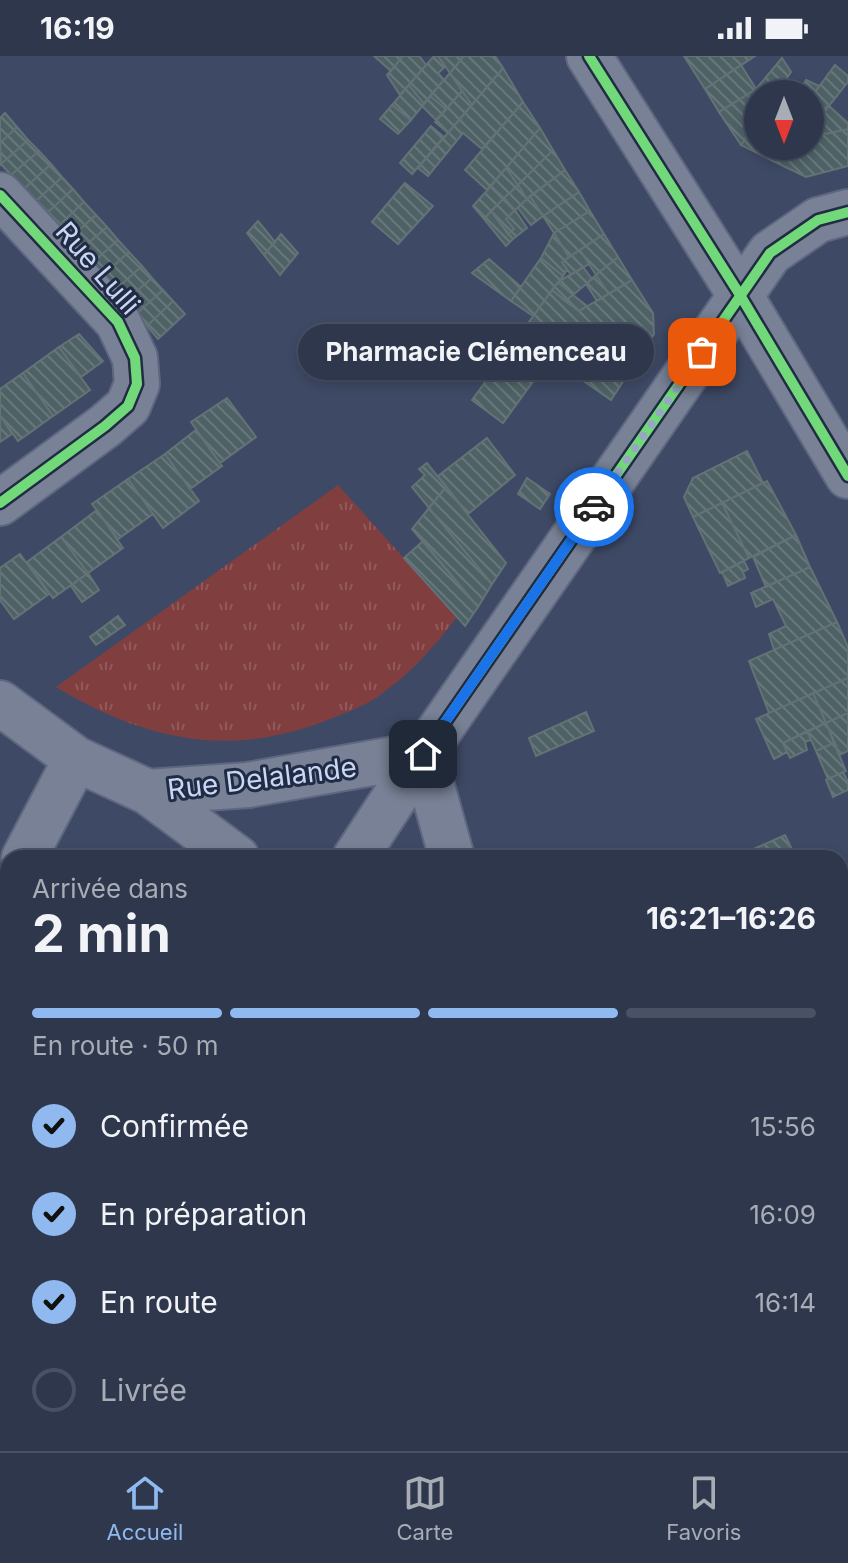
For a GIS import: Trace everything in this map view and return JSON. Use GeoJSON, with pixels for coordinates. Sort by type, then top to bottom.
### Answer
{"type":"FeatureCollection","features":[{"type":"Feature","properties":{"kind":"street"},"geometry":{"type":"LineString","coordinates":[[589,56],[740,295],[848,476]]}},
{"type":"Feature","properties":{"kind":"street","name":"Rue Lulli"},"geometry":{"type":"LineString","coordinates":[[0,195],[118,322],[135,358],[137,384],[128,406],[105,426],[0,503]]}},
{"type":"Feature","properties":{"kind":"street"},"geometry":{"type":"LineString","coordinates":[[360,850],[423,754],[770,253],[818,220],[848,212]]}},
{"type":"Feature","properties":{"kind":"street"},"geometry":{"type":"LineString","coordinates":[[0,703],[76,759],[148,792],[226,850]]}},
{"type":"Feature","properties":{"kind":"street"},"geometry":{"type":"LineString","coordinates":[[423,754],[450,850]]}},
{"type":"Feature","properties":{"kind":"street","name":"Rue Delalande"},"geometry":{"type":"LineString","coordinates":[[148,792],[248,785],[423,754]]}},
{"type":"Feature","properties":{"kind":"street"},"geometry":{"type":"LineString","coordinates":[[28,850],[76,759]]}},
{"type":"Feature","properties":{"kind":"green space"},"geometry":{"type":"Polygon","coordinates":[[[338,485],[457,617],[421,659],[380,695],[330,719],[293,731],[223,741],[156,731],[90,706],[56,687],[338,485]]]}},
{"type":"Feature","properties":{"kind":"building"},"geometry":{"type":"Polygon","coordinates":[[[374,56],[403,56],[391,71],[374,56]]]}},
{"type":"Feature","properties":{"kind":"building"},"geometry":{"type":"Polygon","coordinates":[[[403,56],[419,56],[426,65],[400,95],[387,75],[403,56]]]}},
{"type":"Feature","properties":{"kind":"building"},"geometry":{"type":"Polygon","coordinates":[[[434,56],[438,56],[445,67],[438,73],[444,80],[424,104],[409,85],[434,56]]]}},
{"type":"Feature","properties":{"kind":"building"},"geometry":{"type":"Polygon","coordinates":[[[438,56],[464,56],[450,73],[438,56]]]}},
{"type":"Feature","properties":{"kind":"building"},"geometry":{"type":"Polygon","coordinates":[[[464,56],[495,56],[503,68],[472,105],[450,73],[464,56]]]}},
{"type":"Feature","properties":{"kind":"building"},"geometry":{"type":"Polygon","coordinates":[[[684,56],[755,56],[705,89],[684,56]]]}},
{"type":"Feature","properties":{"kind":"building"},"geometry":{"type":"Polygon","coordinates":[[[782,58],[791,72],[786,80],[764,80],[782,58]]]}},
{"type":"Feature","properties":{"kind":"building"},"geometry":{"type":"Polygon","coordinates":[[[741,65],[750,80],[744,80],[744,96],[719,112],[705,89],[741,65]]]}},
{"type":"Feature","properties":{"kind":"building"},"geometry":{"type":"Polygon","coordinates":[[[835,65],[848,76],[848,82],[824,112],[824,80],[835,65]]]}},
{"type":"Feature","properties":{"kind":"building"},"geometry":{"type":"Polygon","coordinates":[[[503,68],[523,102],[482,149],[463,133],[428,176],[418,168],[503,68]]]}},
{"type":"Feature","properties":{"kind":"building"},"geometry":{"type":"Polygon","coordinates":[[[450,73],[462,91],[446,109],[430,96],[450,73]]]}},
{"type":"Feature","properties":{"kind":"building"},"geometry":{"type":"Polygon","coordinates":[[[409,85],[424,104],[411,120],[392,105],[409,85]]]}},
{"type":"Feature","properties":{"kind":"building"},"geometry":{"type":"Polygon","coordinates":[[[462,91],[472,105],[448,133],[435,122],[462,91]]]}},
{"type":"Feature","properties":{"kind":"building"},"geometry":{"type":"Polygon","coordinates":[[[430,96],[446,109],[436,120],[422,106],[430,96]]]}},
{"type":"Feature","properties":{"kind":"building"},"geometry":{"type":"Polygon","coordinates":[[[744,96],[744,141],[741,145],[719,112],[744,96]]]}},
{"type":"Feature","properties":{"kind":"building"},"geometry":{"type":"Polygon","coordinates":[[[523,102],[540,128],[487,190],[465,170],[523,102]]]}},
{"type":"Feature","properties":{"kind":"building"},"geometry":{"type":"Polygon","coordinates":[[[392,105],[411,120],[398,134],[380,119],[392,105]]]}},
{"type":"Feature","properties":{"kind":"building"},"geometry":{"type":"Polygon","coordinates":[[[828,105],[848,123],[848,129],[824,133],[824,111],[828,105]]]}},
{"type":"Feature","properties":{"kind":"building"},"geometry":{"type":"Polygon","coordinates":[[[5,113],[17,127],[0,143],[0,118],[5,113]]]}},
{"type":"Feature","properties":{"kind":"building"},"geometry":{"type":"Polygon","coordinates":[[[431,126],[444,137],[412,174],[400,163],[431,126]]]}},
{"type":"Feature","properties":{"kind":"building"},"geometry":{"type":"Polygon","coordinates":[[[17,127],[28,140],[1,164],[0,143],[17,127]]]}},
{"type":"Feature","properties":{"kind":"building"},"geometry":{"type":"Polygon","coordinates":[[[540,128],[553,150],[518,185],[506,168],[540,128]]]}},
{"type":"Feature","properties":{"kind":"building"},"geometry":{"type":"Polygon","coordinates":[[[848,129],[848,166],[806,177],[773,161],[824,160],[824,133],[848,129]]]}},
{"type":"Feature","properties":{"kind":"building"},"geometry":{"type":"Polygon","coordinates":[[[28,140],[39,151],[11,175],[1,164],[28,140]]]}},
{"type":"Feature","properties":{"kind":"building"},"geometry":{"type":"Polygon","coordinates":[[[553,150],[565,170],[527,199],[518,185],[553,150]]]}},
{"type":"Feature","properties":{"kind":"building"},"geometry":{"type":"Polygon","coordinates":[[[39,151],[51,164],[24,189],[11,175],[39,151]]]}},
{"type":"Feature","properties":{"kind":"building"},"geometry":{"type":"Polygon","coordinates":[[[51,164],[62,177],[35,202],[24,189],[51,164]]]}},
{"type":"Feature","properties":{"kind":"building"},"geometry":{"type":"Polygon","coordinates":[[[506,168],[518,185],[504,198],[491,186],[506,168]]]}},
{"type":"Feature","properties":{"kind":"building"},"geometry":{"type":"Polygon","coordinates":[[[565,170],[579,192],[543,216],[530,196],[565,170]]]}},
{"type":"Feature","properties":{"kind":"building"},"geometry":{"type":"Polygon","coordinates":[[[62,177],[73,189],[46,214],[35,202],[62,177]]]}},
{"type":"Feature","properties":{"kind":"building"},"geometry":{"type":"Polygon","coordinates":[[[405,183],[433,206],[398,244],[372,222],[405,183]]]}},
{"type":"Feature","properties":{"kind":"building"},"geometry":{"type":"Polygon","coordinates":[[[518,185],[527,199],[515,210],[504,198],[518,185]]]}},
{"type":"Feature","properties":{"kind":"building"},"geometry":{"type":"Polygon","coordinates":[[[491,186],[504,198],[484,219],[473,206],[491,186]]]}},
{"type":"Feature","properties":{"kind":"building"},"geometry":{"type":"Polygon","coordinates":[[[73,189],[84,202],[57,227],[46,214],[73,189]]]}},
{"type":"Feature","properties":{"kind":"building"},"geometry":{"type":"Polygon","coordinates":[[[579,192],[590,211],[554,233],[543,216],[579,192]]]}},
{"type":"Feature","properties":{"kind":"building"},"geometry":{"type":"Polygon","coordinates":[[[530,196],[543,216],[531,225],[518,208],[530,196]]]}},
{"type":"Feature","properties":{"kind":"building"},"geometry":{"type":"Polygon","coordinates":[[[504,198],[515,210],[506,219],[514,229],[508,234],[491,211],[504,198]]]}},
{"type":"Feature","properties":{"kind":"building"},"geometry":{"type":"Polygon","coordinates":[[[84,202],[96,215],[69,239],[57,227],[84,202]]]}},
{"type":"Feature","properties":{"kind":"building"},"geometry":{"type":"Polygon","coordinates":[[[515,210],[527,228],[513,239],[508,234],[514,229],[506,219],[515,210]]]}},
{"type":"Feature","properties":{"kind":"building"},"geometry":{"type":"Polygon","coordinates":[[[491,211],[513,239],[506,246],[484,219],[491,211]]]}},
{"type":"Feature","properties":{"kind":"building"},"geometry":{"type":"Polygon","coordinates":[[[590,211],[604,234],[569,257],[554,233],[590,211]]]}},
{"type":"Feature","properties":{"kind":"building"},"geometry":{"type":"Polygon","coordinates":[[[96,215],[107,227],[79,251],[69,239],[96,215]]]}},
{"type":"Feature","properties":{"kind":"building"},"geometry":{"type":"Polygon","coordinates":[[[258,221],[275,242],[264,255],[247,233],[258,221]]]}},
{"type":"Feature","properties":{"kind":"building"},"geometry":{"type":"Polygon","coordinates":[[[107,227],[118,240],[91,264],[79,251],[107,227]]]}},
{"type":"Feature","properties":{"kind":"building"},"geometry":{"type":"Polygon","coordinates":[[[554,233],[569,257],[562,262],[567,270],[563,276],[541,258],[554,233]]]}},
{"type":"Feature","properties":{"kind":"building"},"geometry":{"type":"Polygon","coordinates":[[[281,234],[298,253],[280,275],[264,255],[281,234]]]}},
{"type":"Feature","properties":{"kind":"building"},"geometry":{"type":"Polygon","coordinates":[[[604,234],[618,257],[596,275],[580,250],[604,234]]]}},
{"type":"Feature","properties":{"kind":"building"},"geometry":{"type":"Polygon","coordinates":[[[118,240],[129,252],[102,276],[91,264],[118,240]]]}},
{"type":"Feature","properties":{"kind":"building"},"geometry":{"type":"Polygon","coordinates":[[[580,250],[589,264],[571,275],[562,262],[580,250]]]}},
{"type":"Feature","properties":{"kind":"building"},"geometry":{"type":"Polygon","coordinates":[[[129,252],[142,266],[115,290],[102,276],[129,252]]]}},
{"type":"Feature","properties":{"kind":"building"},"geometry":{"type":"Polygon","coordinates":[[[618,257],[632,280],[609,294],[596,275],[618,257]]]}},
{"type":"Feature","properties":{"kind":"building"},"geometry":{"type":"Polygon","coordinates":[[[541,258],[563,276],[533,316],[511,301],[541,258]]]}},
{"type":"Feature","properties":{"kind":"building"},"geometry":{"type":"Polygon","coordinates":[[[489,259],[521,287],[511,301],[472,273],[489,259]]]}},
{"type":"Feature","properties":{"kind":"building"},"geometry":{"type":"Polygon","coordinates":[[[142,266],[152,278],[125,301],[115,290],[142,266]]]}},
{"type":"Feature","properties":{"kind":"building"},"geometry":{"type":"Polygon","coordinates":[[[583,267],[592,279],[573,295],[558,282],[583,267]]]}},
{"type":"Feature","properties":{"kind":"building"},"geometry":{"type":"Polygon","coordinates":[[[596,275],[609,294],[597,301],[586,284],[596,275]]]}},
{"type":"Feature","properties":{"kind":"building"},"geometry":{"type":"Polygon","coordinates":[[[152,278],[163,290],[136,314],[125,301],[152,278]]]}},
{"type":"Feature","properties":{"kind":"building"},"geometry":{"type":"Polygon","coordinates":[[[632,280],[653,313],[654,334],[611,400],[519,336],[552,290],[579,311],[632,280]]]}},
{"type":"Feature","properties":{"kind":"building"},"geometry":{"type":"Polygon","coordinates":[[[558,282],[573,295],[565,301],[552,290],[558,282]]]}},
{"type":"Feature","properties":{"kind":"building"},"geometry":{"type":"Polygon","coordinates":[[[163,290],[173,301],[147,326],[136,314],[163,290]]]}},
{"type":"Feature","properties":{"kind":"building"},"geometry":{"type":"Polygon","coordinates":[[[573,295],[587,306],[579,311],[565,301],[573,295]]]}},
{"type":"Feature","properties":{"kind":"building"},"geometry":{"type":"Polygon","coordinates":[[[173,301],[185,314],[158,339],[147,326],[173,301]]]}},
{"type":"Feature","properties":{"kind":"building"},"geometry":{"type":"Polygon","coordinates":[[[79,334],[103,361],[81,377],[59,347],[79,334]]]}},
{"type":"Feature","properties":{"kind":"building"},"geometry":{"type":"Polygon","coordinates":[[[519,336],[550,358],[503,423],[472,400],[519,336]]]}},
{"type":"Feature","properties":{"kind":"building"},"geometry":{"type":"Polygon","coordinates":[[[59,347],[90,390],[53,416],[23,373],[59,347]]]}},
{"type":"Feature","properties":{"kind":"building"},"geometry":{"type":"Polygon","coordinates":[[[23,373],[53,416],[18,441],[0,415],[0,389],[23,373]]]}},
{"type":"Feature","properties":{"kind":"building"},"geometry":{"type":"Polygon","coordinates":[[[227,398],[256,437],[220,463],[191,422],[227,398]]]}},
{"type":"Feature","properties":{"kind":"building"},"geometry":{"type":"Polygon","coordinates":[[[0,415],[12,434],[0,442],[0,415]]]}},
{"type":"Feature","properties":{"kind":"building"},"geometry":{"type":"Polygon","coordinates":[[[196,430],[222,466],[190,489],[165,454],[196,430]]]}},
{"type":"Feature","properties":{"kind":"building"},"geometry":{"type":"Polygon","coordinates":[[[487,438],[515,475],[468,514],[438,476],[487,438]]]}},
{"type":"Feature","properties":{"kind":"building"},"geometry":{"type":"Polygon","coordinates":[[[747,451],[763,483],[693,517],[684,497],[693,478],[747,451]]]}},
{"type":"Feature","properties":{"kind":"building"},"geometry":{"type":"Polygon","coordinates":[[[165,454],[199,501],[163,528],[128,479],[165,454]]]}},
{"type":"Feature","properties":{"kind":"building"},"geometry":{"type":"Polygon","coordinates":[[[427,463],[446,487],[429,508],[412,487],[425,475],[419,469],[427,463]]]}},
{"type":"Feature","properties":{"kind":"building"},"geometry":{"type":"Polygon","coordinates":[[[527,478],[550,494],[540,509],[518,494],[527,478]]]}},
{"type":"Feature","properties":{"kind":"building"},"geometry":{"type":"Polygon","coordinates":[[[128,479],[153,514],[118,539],[92,504],[128,479]]]}},
{"type":"Feature","properties":{"kind":"building"},"geometry":{"type":"Polygon","coordinates":[[[767,481],[796,535],[749,558],[722,503],[767,481]]]}},
{"type":"Feature","properties":{"kind":"building"},"geometry":{"type":"Polygon","coordinates":[[[446,487],[506,563],[492,584],[429,508],[446,487]]]}},
{"type":"Feature","properties":{"kind":"building"},"geometry":{"type":"Polygon","coordinates":[[[722,503],[749,558],[720,573],[693,517],[722,503]]]}},
{"type":"Feature","properties":{"kind":"building"},"geometry":{"type":"Polygon","coordinates":[[[429,508],[492,584],[478,607],[412,529],[429,508]]]}},
{"type":"Feature","properties":{"kind":"building"},"geometry":{"type":"Polygon","coordinates":[[[97,510],[123,548],[88,573],[61,537],[97,510]]]}},
{"type":"Feature","properties":{"kind":"building"},"geometry":{"type":"Polygon","coordinates":[[[796,535],[810,567],[766,587],[753,557],[796,535]]]}},
{"type":"Feature","properties":{"kind":"building"},"geometry":{"type":"Polygon","coordinates":[[[61,537],[88,573],[53,598],[27,562],[61,537]]]}},
{"type":"Feature","properties":{"kind":"building"},"geometry":{"type":"Polygon","coordinates":[[[423,541],[478,607],[465,626],[404,558],[423,541]]]}},
{"type":"Feature","properties":{"kind":"building"},"geometry":{"type":"Polygon","coordinates":[[[20,554],[49,594],[14,619],[0,600],[0,568],[20,554]]]}},
{"type":"Feature","properties":{"kind":"building"},"geometry":{"type":"Polygon","coordinates":[[[744,561],[748,569],[743,572],[745,578],[728,586],[722,572],[744,561]]]}},
{"type":"Feature","properties":{"kind":"building"},"geometry":{"type":"Polygon","coordinates":[[[810,567],[837,622],[774,650],[769,634],[786,626],[773,599],[756,607],[751,593],[810,567]]]}},
{"type":"Feature","properties":{"kind":"building"},"geometry":{"type":"Polygon","coordinates":[[[88,573],[99,590],[82,602],[71,586],[88,573]]]}},
{"type":"Feature","properties":{"kind":"building"},"geometry":{"type":"Polygon","coordinates":[[[118,616],[125,625],[96,645],[90,637],[118,616]]]}},
{"type":"Feature","properties":{"kind":"building"},"geometry":{"type":"Polygon","coordinates":[[[837,622],[848,647],[848,678],[769,713],[749,661],[837,622]]]}},
{"type":"Feature","properties":{"kind":"building"},"geometry":{"type":"Polygon","coordinates":[[[848,678],[848,713],[826,723],[813,693],[848,678]]]}},
{"type":"Feature","properties":{"kind":"building"},"geometry":{"type":"Polygon","coordinates":[[[813,693],[826,723],[783,743],[787,752],[774,759],[756,719],[813,693]]]}},
{"type":"Feature","properties":{"kind":"building"},"geometry":{"type":"Polygon","coordinates":[[[586,712],[594,731],[536,756],[529,738],[586,712]]]}},
{"type":"Feature","properties":{"kind":"building"},"geometry":{"type":"Polygon","coordinates":[[[848,713],[848,751],[840,755],[826,723],[848,713]]]}},
{"type":"Feature","properties":{"kind":"building"},"geometry":{"type":"Polygon","coordinates":[[[826,723],[834,743],[816,751],[807,731],[826,723]]]}},
{"type":"Feature","properties":{"kind":"building"},"geometry":{"type":"Polygon","coordinates":[[[807,731],[811,740],[805,742],[807,750],[790,758],[783,743],[807,731]]]}},
{"type":"Feature","properties":{"kind":"building"},"geometry":{"type":"Polygon","coordinates":[[[834,743],[846,771],[828,779],[816,751],[834,743]]]}},
{"type":"Feature","properties":{"kind":"building"},"geometry":{"type":"Polygon","coordinates":[[[843,772],[848,790],[833,797],[826,780],[843,772]]]}},
{"type":"Feature","properties":{"kind":"building"},"geometry":{"type":"Polygon","coordinates":[[[785,835],[792,850],[752,850],[785,835]]]}},
{"type":"Feature","properties":{"kind":"cycle path"},"geometry":{"type":"LineString","coordinates":[[589,56],[740,295],[848,476]]}},
{"type":"Feature","properties":{"kind":"cycle path"},"geometry":{"type":"LineString","coordinates":[[0,195],[118,322],[135,358],[137,384],[128,406],[105,426],[0,503]]}},
{"type":"Feature","properties":{"kind":"cycle path"},"geometry":{"type":"LineString","coordinates":[[423,754],[770,253],[818,220],[848,212]]}},
{"type":"Feature","properties":{"kind":"way so far"},"geometry":{"type":"LineString","coordinates":[[594,507],[702,352]]}},
{"type":"Feature","properties":{"kind":"place","name":"Pharmacie Clémenceau"},"geometry":{"type":"Point","coordinates":[702,352]}},
{"type":"Feature","properties":{"kind":"route"},"geometry":{"type":"LineString","coordinates":[[423,754],[594,507]]}}]}
